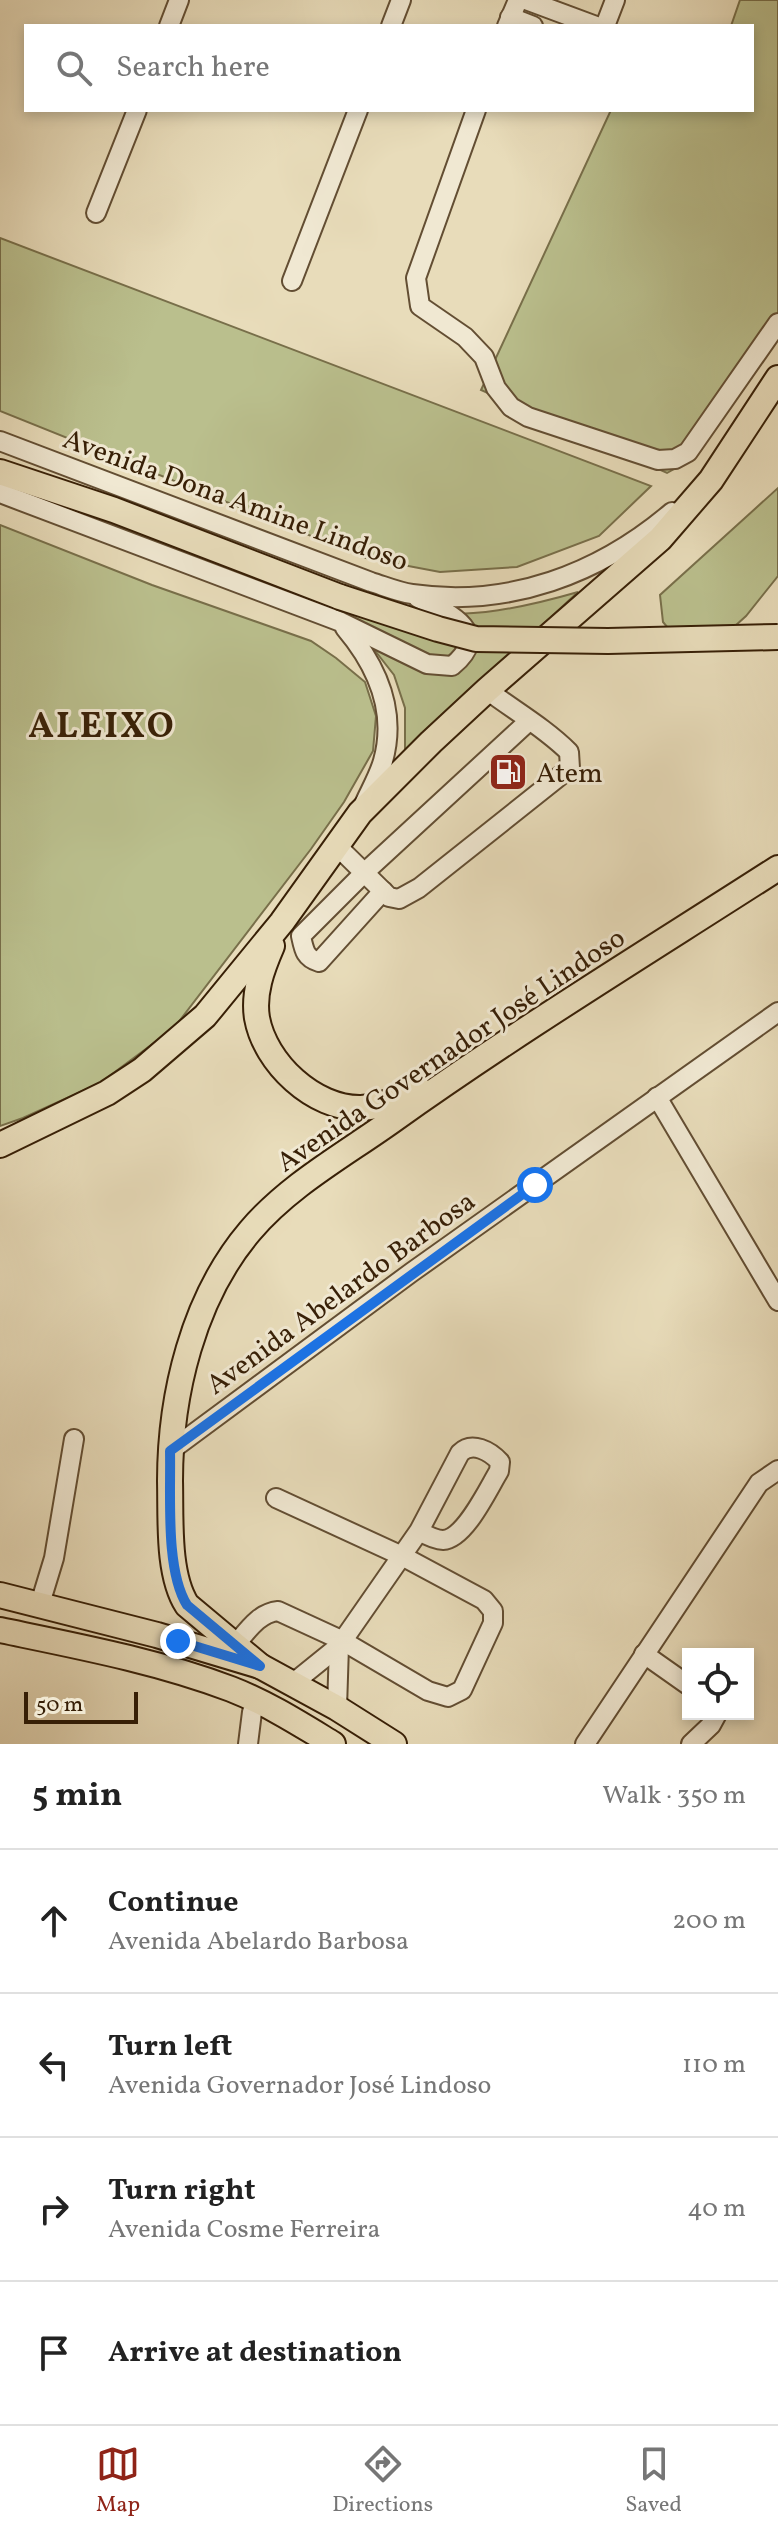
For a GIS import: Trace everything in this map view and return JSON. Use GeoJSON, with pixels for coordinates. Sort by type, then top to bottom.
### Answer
{"type":"FeatureCollection","features":[{"type":"Feature","properties":{"kind":"main road"},"geometry":{"type":"LineString","coordinates":[[0,1145],[107,1093],[153,1062],[205,1016],[282,922],[360,813],[487,690],[660,539],[711,480],[778,378]]}},
{"type":"Feature","properties":{"kind":"main road"},"geometry":{"type":"LineString","coordinates":[[0,472],[114,510],[340,597],[476,639],[608,641],[778,637]]}},
{"type":"Feature","properties":{"kind":"main road","name":"Avenida Governador José Lindoso"},"geometry":{"type":"LineString","coordinates":[[260,1666],[187,1605],[177,1584],[171,1526],[170,1451],[178,1396],[196,1326],[221,1275],[249,1232],[298,1186],[452,1076],[778,868]]}},
{"type":"Feature","properties":{"kind":"main road"},"geometry":{"type":"LineString","coordinates":[[282,922],[260,974],[257,1018],[275,1058],[295,1082],[332,1103],[362,1108],[396,1099],[452,1076]]}},
{"type":"Feature","properties":{"kind":"main road"},"geometry":{"type":"LineString","coordinates":[[0,1595],[222,1653],[260,1666],[337,1708],[394,1744]]}},
{"type":"Feature","properties":{"kind":"main road"},"geometry":{"type":"LineString","coordinates":[[0,1630],[150,1663],[231,1689],[333,1744]]}},
{"type":"Feature","properties":{"kind":"street"},"geometry":{"type":"LineString","coordinates":[[170,24],[179,0]]}},
{"type":"Feature","properties":{"kind":"street"},"geometry":{"type":"LineString","coordinates":[[392,24],[401,0]]}},
{"type":"Feature","properties":{"kind":"street"},"geometry":{"type":"LineString","coordinates":[[526,0],[591,24]]}},
{"type":"Feature","properties":{"kind":"street"},"geometry":{"type":"LineString","coordinates":[[606,24],[614,2]]}},
{"type":"Feature","properties":{"kind":"street"},"geometry":{"type":"LineString","coordinates":[[512,14],[530,24]]}},
{"type":"Feature","properties":{"kind":"street"},"geometry":{"type":"LineString","coordinates":[[96,213],[136,112]]}},
{"type":"Feature","properties":{"kind":"street"},"geometry":{"type":"LineString","coordinates":[[292,281],[357,112]]}},
{"type":"Feature","properties":{"kind":"street"},"geometry":{"type":"LineString","coordinates":[[475,112],[416,278],[416,293],[420,306],[465,337],[484,357],[496,388],[511,407],[528,417],[658,460],[675,459],[688,452],[778,323]]}},
{"type":"Feature","properties":{"kind":"street","name":"Avenida Dona Amine Lindoso"},"geometry":{"type":"LineString","coordinates":[[0,441],[371,582],[409,594],[454,598],[511,591],[558,580],[616,554],[711,480]]}},
{"type":"Feature","properties":{"kind":"street"},"geometry":{"type":"LineString","coordinates":[[0,493],[341,622],[427,664],[452,666],[466,651],[468,638],[464,627],[457,617],[409,594]]}},
{"type":"Feature","properties":{"kind":"street"},"geometry":{"type":"LineString","coordinates":[[341,622],[369,659],[382,687],[389,723],[383,764],[360,813]]}},
{"type":"Feature","properties":{"kind":"street"},"geometry":{"type":"LineString","coordinates":[[337,846],[389,897],[399,899],[419,888],[570,768],[569,752],[550,733],[487,690]]}},
{"type":"Feature","properties":{"kind":"street"},"geometry":{"type":"LineString","coordinates":[[383,891],[319,962],[310,959],[304,951],[301,936],[365,872],[529,721]]}},
{"type":"Feature","properties":{"kind":"street","name":"Avenida Abelardo Barbosa"},"geometry":{"type":"LineString","coordinates":[[170,1451],[412,1272],[778,1012]]}},
{"type":"Feature","properties":{"kind":"street"},"geometry":{"type":"LineString","coordinates":[[657,1097],[778,1301]]}},
{"type":"Feature","properties":{"kind":"street"},"geometry":{"type":"LineString","coordinates":[[40,1604],[54,1558],[74,1439]]}},
{"type":"Feature","properties":{"kind":"street"},"geometry":{"type":"LineString","coordinates":[[292,1684],[340,1643],[419,1531],[460,1453],[466,1447],[474,1447],[493,1454],[500,1462],[499,1471],[463,1529],[451,1539],[439,1541],[419,1531]]}},
{"type":"Feature","properties":{"kind":"street"},"geometry":{"type":"LineString","coordinates":[[585,1744],[759,1483],[778,1470]]}},
{"type":"Feature","properties":{"kind":"street"},"geometry":{"type":"LineString","coordinates":[[236,1644],[267,1612],[278,1611],[428,1691],[448,1697],[462,1690],[493,1623],[493,1611],[484,1600],[402,1556],[276,1498]]}},
{"type":"Feature","properties":{"kind":"street"},"geometry":{"type":"LineString","coordinates":[[337,1708],[340,1643]]}},
{"type":"Feature","properties":{"kind":"street"},"geometry":{"type":"LineString","coordinates":[[644,1654],[682,1681]]}},
{"type":"Feature","properties":{"kind":"street"},"geometry":{"type":"LineString","coordinates":[[248,1744],[252,1712],[259,1702]]}},
{"type":"Feature","properties":{"kind":"street"},"geometry":{"type":"LineString","coordinates":[[691,1744],[714,1720]]}},
{"type":"Feature","properties":{"kind":"green space"},"geometry":{"type":"Polygon","coordinates":[[[740,0],[778,0],[778,334],[692,459],[667,473],[481,390],[610,112],[754,112],[754,24],[732,24],[740,0]]]}},
{"type":"Feature","properties":{"kind":"green space"},"geometry":{"type":"Polygon","coordinates":[[[0,238],[651,486],[599,536],[517,567],[440,572],[366,558],[0,411],[0,238]]]}},
{"type":"Feature","properties":{"kind":"green space"},"geometry":{"type":"Polygon","coordinates":[[[0,460],[361,599],[403,610],[437,614],[478,613],[578,592],[405,753],[405,708],[394,675],[365,638],[0,491],[0,460]]]}},
{"type":"Feature","properties":{"kind":"green space"},"geometry":{"type":"Polygon","coordinates":[[[778,488],[778,576],[746,616],[725,635],[682,645],[663,622],[660,595],[778,488]]]}},
{"type":"Feature","properties":{"kind":"green space"},"geometry":{"type":"Polygon","coordinates":[[[0,525],[152,585],[311,641],[365,682],[376,716],[373,751],[344,802],[174,1028],[100,1083],[0,1126],[0,525]]]}},
{"type":"Feature","properties":{"kind":"place","name":"Atem"},"geometry":{"type":"Point","coordinates":[508,772]}},
{"type":"Feature","properties":{"kind":"district","name":"ALEIXO"},"geometry":{"type":"Point","coordinates":[102,724]}},
{"type":"Feature","properties":{"kind":"route"},"geometry":{"type":"LineString","coordinates":[[178,1641],[260,1666],[187,1605],[181,1596],[171,1526],[170,1451],[535,1185]]}}]}
